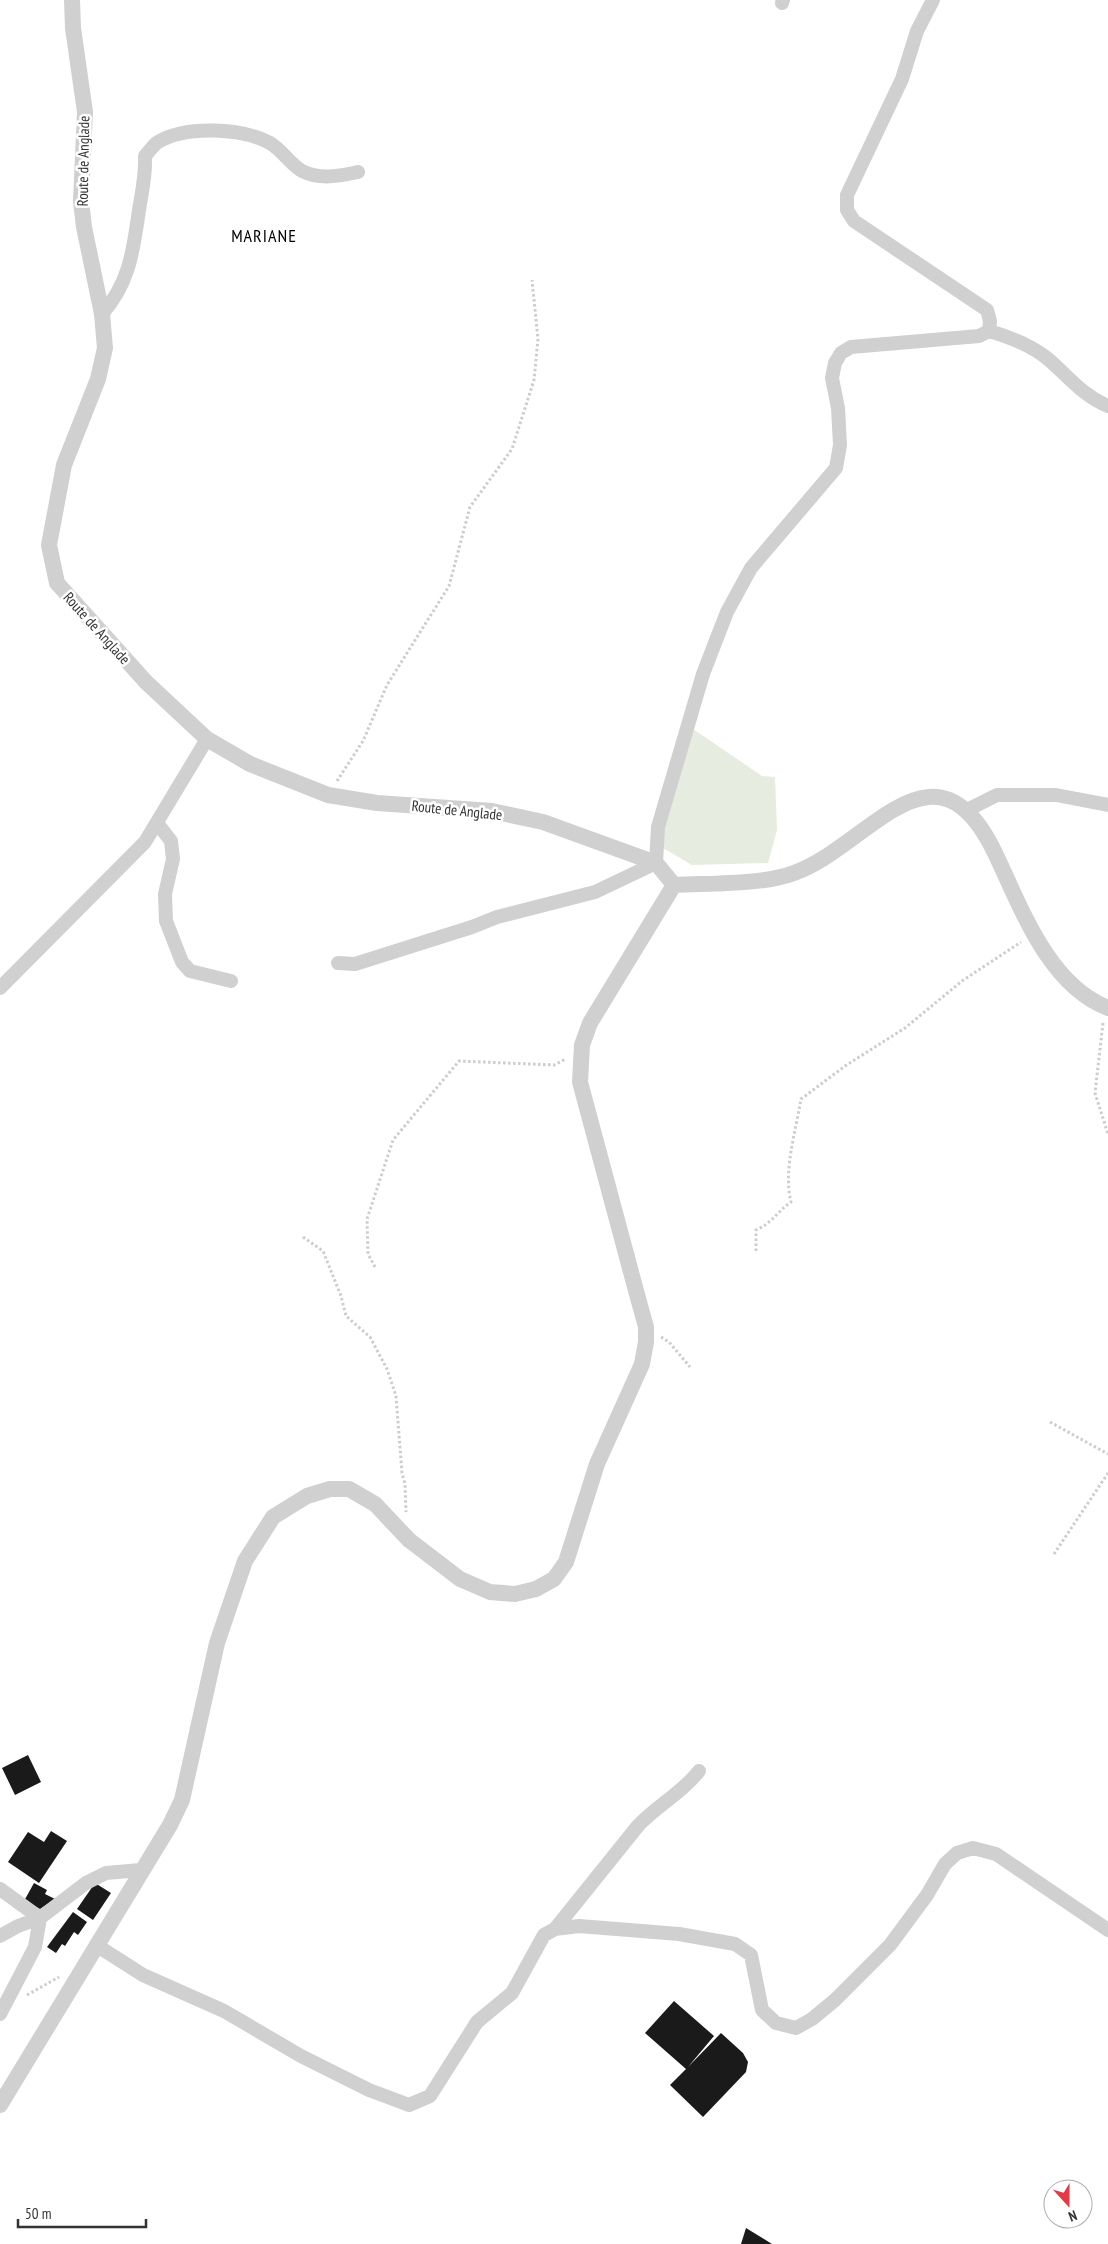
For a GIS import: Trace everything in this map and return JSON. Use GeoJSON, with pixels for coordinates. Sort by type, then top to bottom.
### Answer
{"type":"FeatureCollection","features":[{"type":"Feature","properties":{"kind":"street","name":"Route de Anglade"},"geometry":{"type":"LineString","coordinates":[[72,0],[73,28],[85,112],[81,201],[84,227],[102,314],[105,348],[98,379],[64,465],[49,545],[57,583],[146,682],[207,739],[250,764],[328,795],[377,803],[492,811],[542,822],[656,863]]}},
{"type":"Feature","properties":{"kind":"street"},"geometry":{"type":"LineString","coordinates":[[934,0],[917,31],[902,80],[847,195],[847,210],[854,221],[988,310],[989,331]]}},
{"type":"Feature","properties":{"kind":"street"},"geometry":{"type":"LineString","coordinates":[[102,314],[117,297],[130,268],[146,178],[146,156],[157,142],[177,134],[230,130],[251,134],[272,144],[302,171],[331,178],[358,172]]}},
{"type":"Feature","properties":{"kind":"street"},"geometry":{"type":"LineString","coordinates":[[674,885],[656,863],[658,826],[703,674],[727,612],[751,568],[836,468],[840,446],[838,408],[832,378],[835,363],[841,353],[851,347],[979,336],[989,331],[1007,336],[1034,350],[1046,358],[1088,396],[1108,406]]}},
{"type":"Feature","properties":{"kind":"street"},"geometry":{"type":"LineString","coordinates":[[0,988],[146,842],[207,739]]}},
{"type":"Feature","properties":{"kind":"street"},"geometry":{"type":"LineString","coordinates":[[967,810],[997,796],[1056,795],[1108,805]]}},
{"type":"Feature","properties":{"kind":"street"},"geometry":{"type":"LineString","coordinates":[[674,885],[772,879],[794,873],[815,863],[891,809],[928,797],[952,800],[967,810],[988,839],[1034,934],[1065,980],[1106,1008]]}},
{"type":"Feature","properties":{"kind":"street"},"geometry":{"type":"LineString","coordinates":[[157,823],[171,841],[173,859],[165,894],[166,921],[182,962],[190,971],[231,981]]}},
{"type":"Feature","properties":{"kind":"street"},"geometry":{"type":"LineString","coordinates":[[338,963],[355,964],[472,927],[497,917],[595,892],[656,863]]}},
{"type":"Feature","properties":{"kind":"street"},"geometry":{"type":"LineString","coordinates":[[0,2105],[76,1981],[140,1870],[170,1825],[182,1800],[217,1643],[245,1561],[273,1517],[307,1496],[330,1489],[349,1489],[375,1504],[409,1540],[460,1580],[490,1592],[515,1594],[536,1589],[554,1579],[566,1562],[597,1464],[642,1364],[646,1342],[646,1328],[580,1082],[582,1045],[590,1023],[674,885]]}},
{"type":"Feature","properties":{"kind":"street"},"geometry":{"type":"LineString","coordinates":[[96,1945],[143,1975],[224,2011],[301,2056],[369,2090],[409,2105],[430,2096],[477,2022],[512,1993],[544,1935],[555,1928],[643,1820],[682,1791],[699,1771]]}},
{"type":"Feature","properties":{"kind":"street"},"geometry":{"type":"LineString","coordinates":[[555,1928],[579,1926],[679,1934],[735,1944],[750,1955],[762,2010],[776,2023],[796,2028],[812,2019],[835,2000],[890,1945],[927,1895],[945,1864],[957,1853],[973,1848],[996,1854],[1108,1930]]}},
{"type":"Feature","properties":{"kind":"street"},"geometry":{"type":"LineString","coordinates":[[0,1936],[18,1926],[40,1918],[86,1883],[106,1874],[140,1870]]}},
{"type":"Feature","properties":{"kind":"street"},"geometry":{"type":"LineString","coordinates":[[0,1889],[40,1918]]}},
{"type":"Feature","properties":{"kind":"street"},"geometry":{"type":"LineString","coordinates":[[0,2013],[35,1947],[40,1918]]}},
{"type":"Feature","properties":{"kind":"path"},"geometry":{"type":"LineString","coordinates":[[328,795],[363,741],[386,685],[449,586],[470,507],[512,449],[534,380],[538,339],[532,280]]}},
{"type":"Feature","properties":{"kind":"path"},"geometry":{"type":"LineString","coordinates":[[756,1251],[756,1230],[765,1226],[782,1208],[791,1202],[788,1190],[790,1163],[801,1099],[844,1066],[905,1028],[962,981],[1034,934]]}},
{"type":"Feature","properties":{"kind":"path"},"geometry":{"type":"LineString","coordinates":[[1106,1008],[1095,1094],[1108,1134]]}},
{"type":"Feature","properties":{"kind":"path"},"geometry":{"type":"LineString","coordinates":[[375,1267],[368,1254],[368,1219],[393,1140],[459,1061],[554,1065],[561,1060],[581,1058]]}},
{"type":"Feature","properties":{"kind":"path"},"geometry":{"type":"LineString","coordinates":[[302,1237],[323,1251],[341,1296],[346,1316],[370,1338],[386,1369],[396,1396],[409,1540]]}},
{"type":"Feature","properties":{"kind":"path"},"geometry":{"type":"LineString","coordinates":[[646,1328],[669,1342],[690,1367]]}},
{"type":"Feature","properties":{"kind":"path"},"geometry":{"type":"LineString","coordinates":[[1050,1422],[1108,1454]]}},
{"type":"Feature","properties":{"kind":"path"},"geometry":{"type":"LineString","coordinates":[[1054,1554],[1108,1473]]}},
{"type":"Feature","properties":{"kind":"path"},"geometry":{"type":"LineString","coordinates":[[0,2013],[57,1977],[76,1981]]}},
{"type":"Feature","properties":{"kind":"shaded area"},"geometry":{"type":"Polygon","coordinates":[[[693,729],[762,776],[775,777],[777,830],[768,863],[692,865],[663,848],[661,833],[693,729]]]}},
{"type":"Feature","properties":{"kind":"building"},"geometry":{"type":"Polygon","coordinates":[[[28,1755],[41,1782],[15,1795],[2,1768],[28,1755]]]}},
{"type":"Feature","properties":{"kind":"building"},"geometry":{"type":"Polygon","coordinates":[[[51,1831],[67,1841],[39,1883],[8,1862],[28,1832],[44,1842],[51,1831]]]}},
{"type":"Feature","properties":{"kind":"building"},"geometry":{"type":"Polygon","coordinates":[[[34,1883],[47,1890],[45,1894],[55,1899],[40,1909],[24,1901],[34,1883]]]}},
{"type":"Feature","properties":{"kind":"building"},"geometry":{"type":"Polygon","coordinates":[[[95,1883],[111,1893],[93,1920],[77,1909],[95,1883]]]}},
{"type":"Feature","properties":{"kind":"building"},"geometry":{"type":"Polygon","coordinates":[[[73,1912],[87,1922],[78,1935],[74,1932],[65,1946],[62,1944],[56,1953],[47,1947],[73,1912]]]}},
{"type":"Feature","properties":{"kind":"building"},"geometry":{"type":"Polygon","coordinates":[[[674,2001],[714,2036],[688,2067],[721,2033],[743,2053],[748,2062],[746,2072],[703,2117],[670,2085],[686,2069],[645,2033],[674,2001]]]}},
{"type":"Feature","properties":{"kind":"building"},"geometry":{"type":"Polygon","coordinates":[[[746,2228],[772,2244],[741,2244],[746,2228]]]}},
{"type":"Feature","properties":{"kind":"district","name":"MARIANE"},"geometry":{"type":"Point","coordinates":[264,235]}}]}
